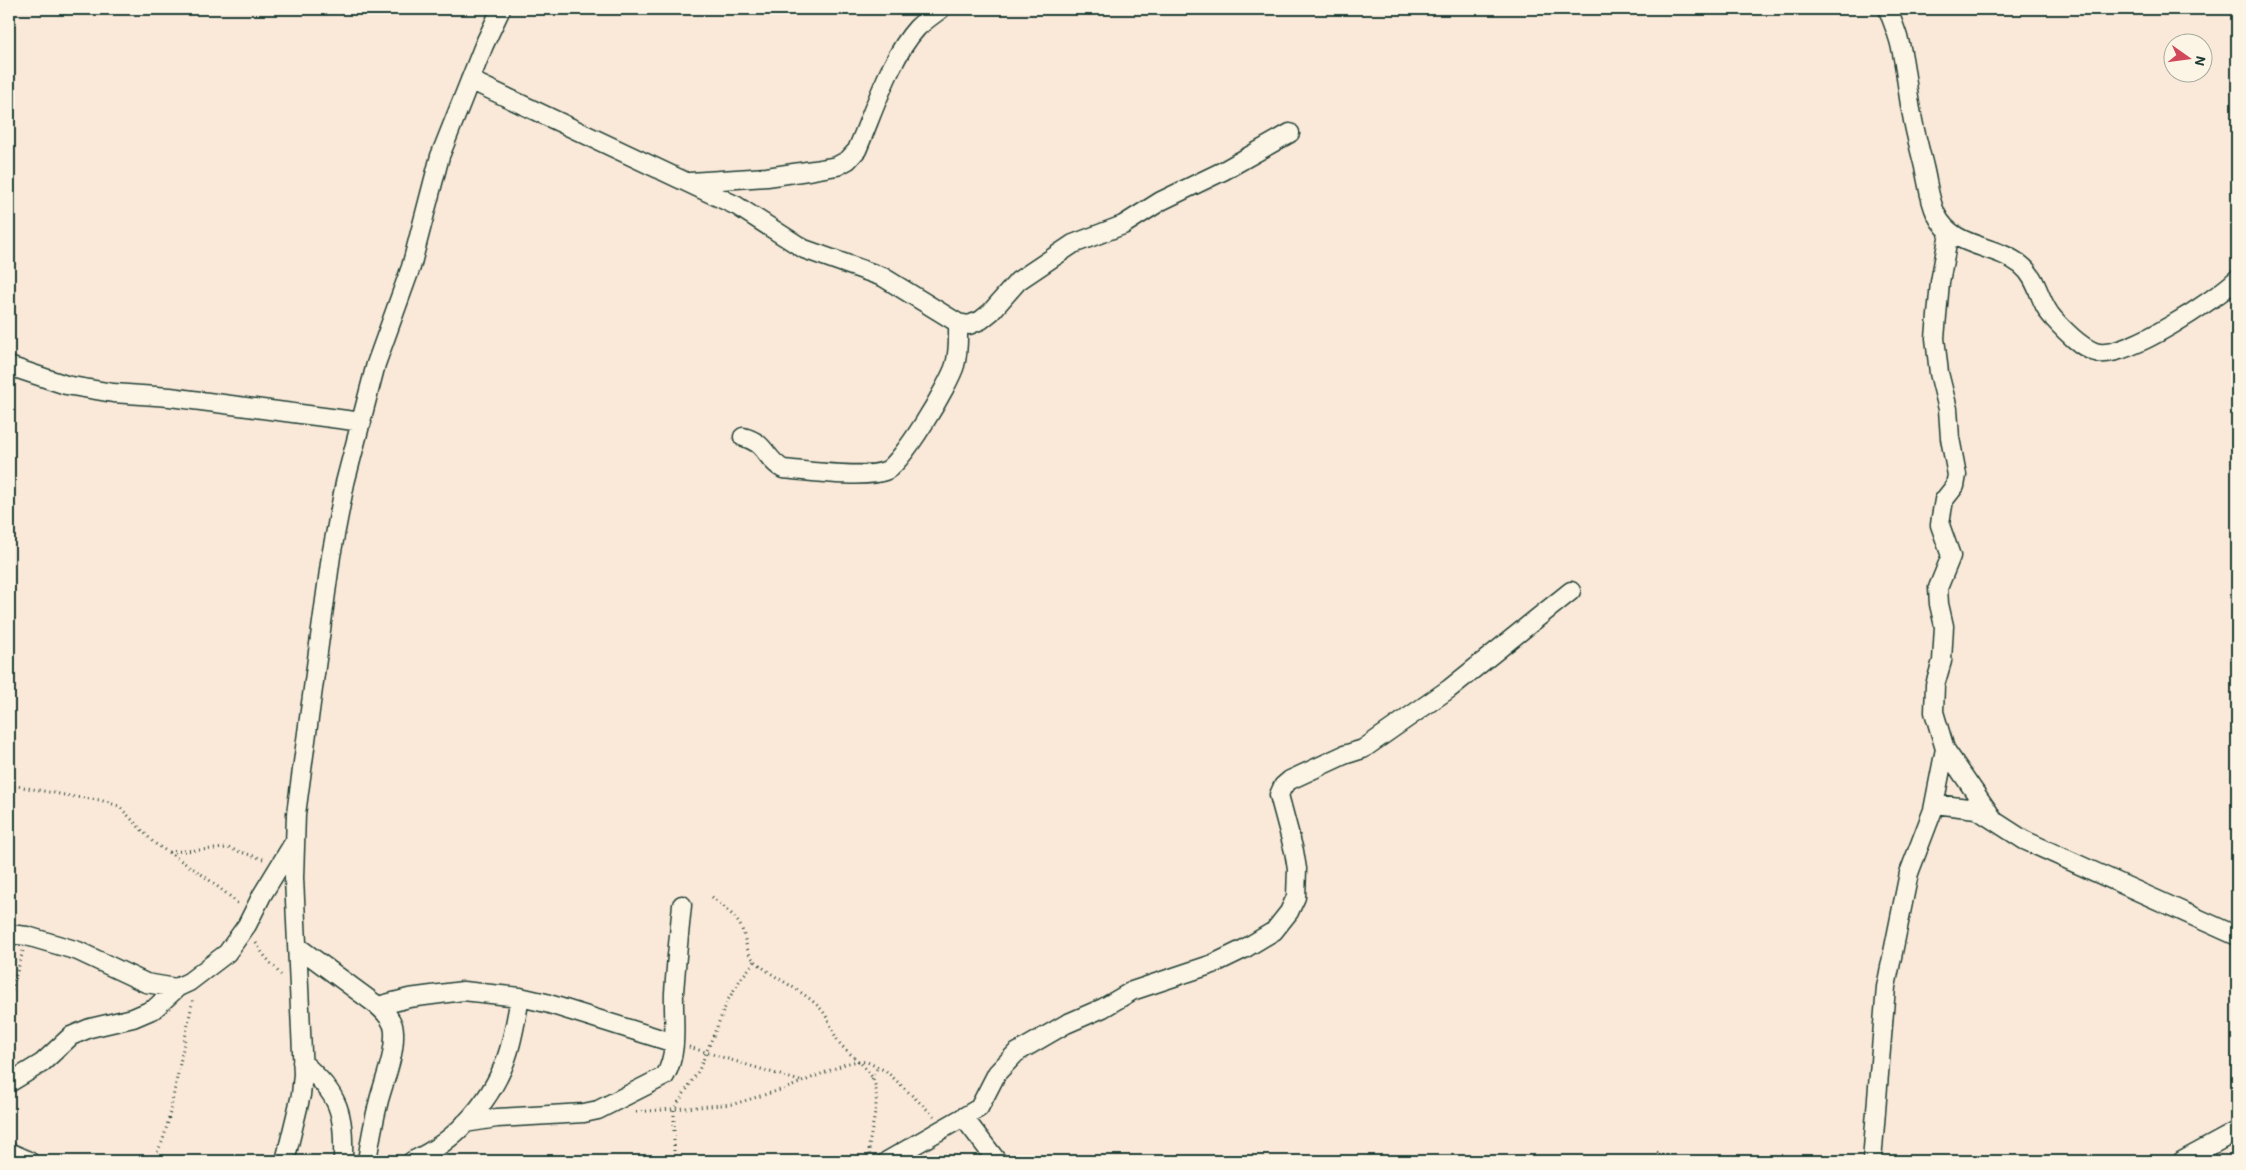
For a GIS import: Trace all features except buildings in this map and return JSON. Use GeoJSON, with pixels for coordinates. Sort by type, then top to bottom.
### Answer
{"type":"FeatureCollection","features":[{"type":"Feature","properties":{"kind":"street"},"geometry":{"type":"LineString","coordinates":[[284,1161],[301,1095],[302,1062],[294,878],[295,841],[302,760],[331,556],[345,483],[376,364],[411,267],[440,156],[501,9]]}},
{"type":"Feature","properties":{"kind":"street"},"geometry":{"type":"LineString","coordinates":[[690,182],[766,177],[836,166],[848,160],[857,150],[892,66],[906,42],[918,27],[941,9]]}},
{"type":"Feature","properties":{"kind":"street"},"geometry":{"type":"LineString","coordinates":[[1888,9],[1900,46],[1930,200],[1940,221],[1949,233],[1961,241],[1986,247],[2021,265],[2031,275],[2052,317],[2068,333],[2097,352],[2118,351],[2214,299],[2237,279]]}},
{"type":"Feature","properties":{"kind":"street"},"geometry":{"type":"LineString","coordinates":[[470,80],[690,182],[737,206],[804,249],[883,277],[958,323],[969,325],[981,320],[991,312],[1018,281],[1073,244],[1123,225],[1160,201],[1223,171],[1290,133]]}},
{"type":"Feature","properties":{"kind":"street"},"geometry":{"type":"LineString","coordinates":[[1949,233],[1940,282],[1935,338],[1939,373],[1948,409],[1950,438],[1957,475],[1955,486],[1944,500],[1940,517],[1940,525],[1951,556],[1938,588],[1939,604],[1944,626],[1942,661],[1935,685],[1934,698],[1936,724],[1945,748],[1992,818]]}},
{"type":"Feature","properties":{"kind":"street"},"geometry":{"type":"LineString","coordinates":[[743,436],[757,442],[776,465],[783,469],[867,475],[888,471],[907,449],[952,375],[958,349],[958,323]]}},
{"type":"Feature","properties":{"kind":"street"},"geometry":{"type":"LineString","coordinates":[[9,366],[66,384],[113,393],[170,397],[362,422]]}},
{"type":"Feature","properties":{"kind":"street"},"geometry":{"type":"LineString","coordinates":[[887,1161],[964,1118],[984,1102],[997,1073],[1016,1053],[1132,991],[1213,964],[1244,949],[1274,931],[1289,912],[1296,897],[1297,869],[1280,795],[1283,786],[1315,768],[1362,749],[1449,689],[1571,591]]}},
{"type":"Feature","properties":{"kind":"street"},"geometry":{"type":"LineString","coordinates":[[1872,1161],[1886,986],[1909,873],[1935,804],[1945,748]]}},
{"type":"Feature","properties":{"kind":"street"},"geometry":{"type":"LineString","coordinates":[[1935,804],[1972,807],[2024,840],[2237,936]]}},
{"type":"Feature","properties":{"kind":"street"},"geometry":{"type":"LineString","coordinates":[[9,1083],[42,1063],[71,1036],[90,1028],[133,1018],[154,1009],[178,987],[198,976],[227,953],[248,922],[295,841]]}},
{"type":"Feature","properties":{"kind":"street"},"geometry":{"type":"LineString","coordinates":[[465,1123],[497,1118],[584,1113],[598,1110],[665,1076],[670,1067],[674,1043],[674,994],[682,905]]}},
{"type":"Feature","properties":{"kind":"street"},"geometry":{"type":"LineString","coordinates":[[9,934],[27,936],[78,951],[146,983],[168,988],[178,987]]}},
{"type":"Feature","properties":{"kind":"street"},"geometry":{"type":"LineString","coordinates":[[298,947],[387,1013],[394,1030],[391,1060],[373,1125],[367,1161]]}},
{"type":"Feature","properties":{"kind":"street"},"geometry":{"type":"LineString","coordinates":[[378,1006],[409,998],[463,991],[520,997],[546,1003],[674,1043]]}},
{"type":"Feature","properties":{"kind":"street"},"geometry":{"type":"LineString","coordinates":[[412,1161],[450,1139],[492,1088],[510,1050],[520,997]]}},
{"type":"Feature","properties":{"kind":"street"},"geometry":{"type":"LineString","coordinates":[[302,1062],[323,1081],[335,1098],[340,1110],[343,1131],[343,1161]]}},
{"type":"Feature","properties":{"kind":"street"},"geometry":{"type":"LineString","coordinates":[[964,1118],[997,1161]]}},
{"type":"Feature","properties":{"kind":"street"},"geometry":{"type":"LineString","coordinates":[[2182,1161],[2237,1131]]}},
{"type":"Feature","properties":{"kind":"street"},"geometry":{"type":"LineString","coordinates":[[9,1152],[29,1161]]}},
{"type":"Feature","properties":{"kind":"path"},"geometry":{"type":"LineString","coordinates":[[9,786],[32,788],[112,803],[124,811],[154,843],[180,858],[232,898],[248,922],[263,954],[283,977]]}},
{"type":"Feature","properties":{"kind":"path"},"geometry":{"type":"LineString","coordinates":[[168,852],[228,848],[249,853],[280,866]]}},
{"type":"Feature","properties":{"kind":"path"},"geometry":{"type":"LineString","coordinates":[[712,897],[738,921],[748,952],[755,961],[820,1008],[836,1039],[842,1047],[860,1061],[872,1079],[876,1088],[876,1102],[869,1147],[872,1161]]}},
{"type":"Feature","properties":{"kind":"path"},"geometry":{"type":"LineString","coordinates":[[9,1000],[27,936]]}},
{"type":"Feature","properties":{"kind":"path"},"geometry":{"type":"LineString","coordinates":[[674,1161],[674,1109],[693,1082],[728,1000],[740,980],[755,961]]}},
{"type":"Feature","properties":{"kind":"path"},"geometry":{"type":"LineString","coordinates":[[153,1161],[163,1140],[168,1122],[198,976]]}},
{"type":"Feature","properties":{"kind":"path"},"geometry":{"type":"LineString","coordinates":[[674,1043],[804,1082]]}},
{"type":"Feature","properties":{"kind":"path"},"geometry":{"type":"LineString","coordinates":[[634,1112],[734,1104],[804,1082],[845,1064],[860,1061],[878,1066],[908,1091],[945,1127]]}},
{"type":"Feature","properties":{"kind":"path"},"geometry":{"type":"LineString","coordinates":[[872,1079],[878,1066]]}},
{"type":"Feature","properties":{"kind":"path"},"geometry":{"type":"LineString","coordinates":[[1657,1152],[1672,1161]]}}]}
